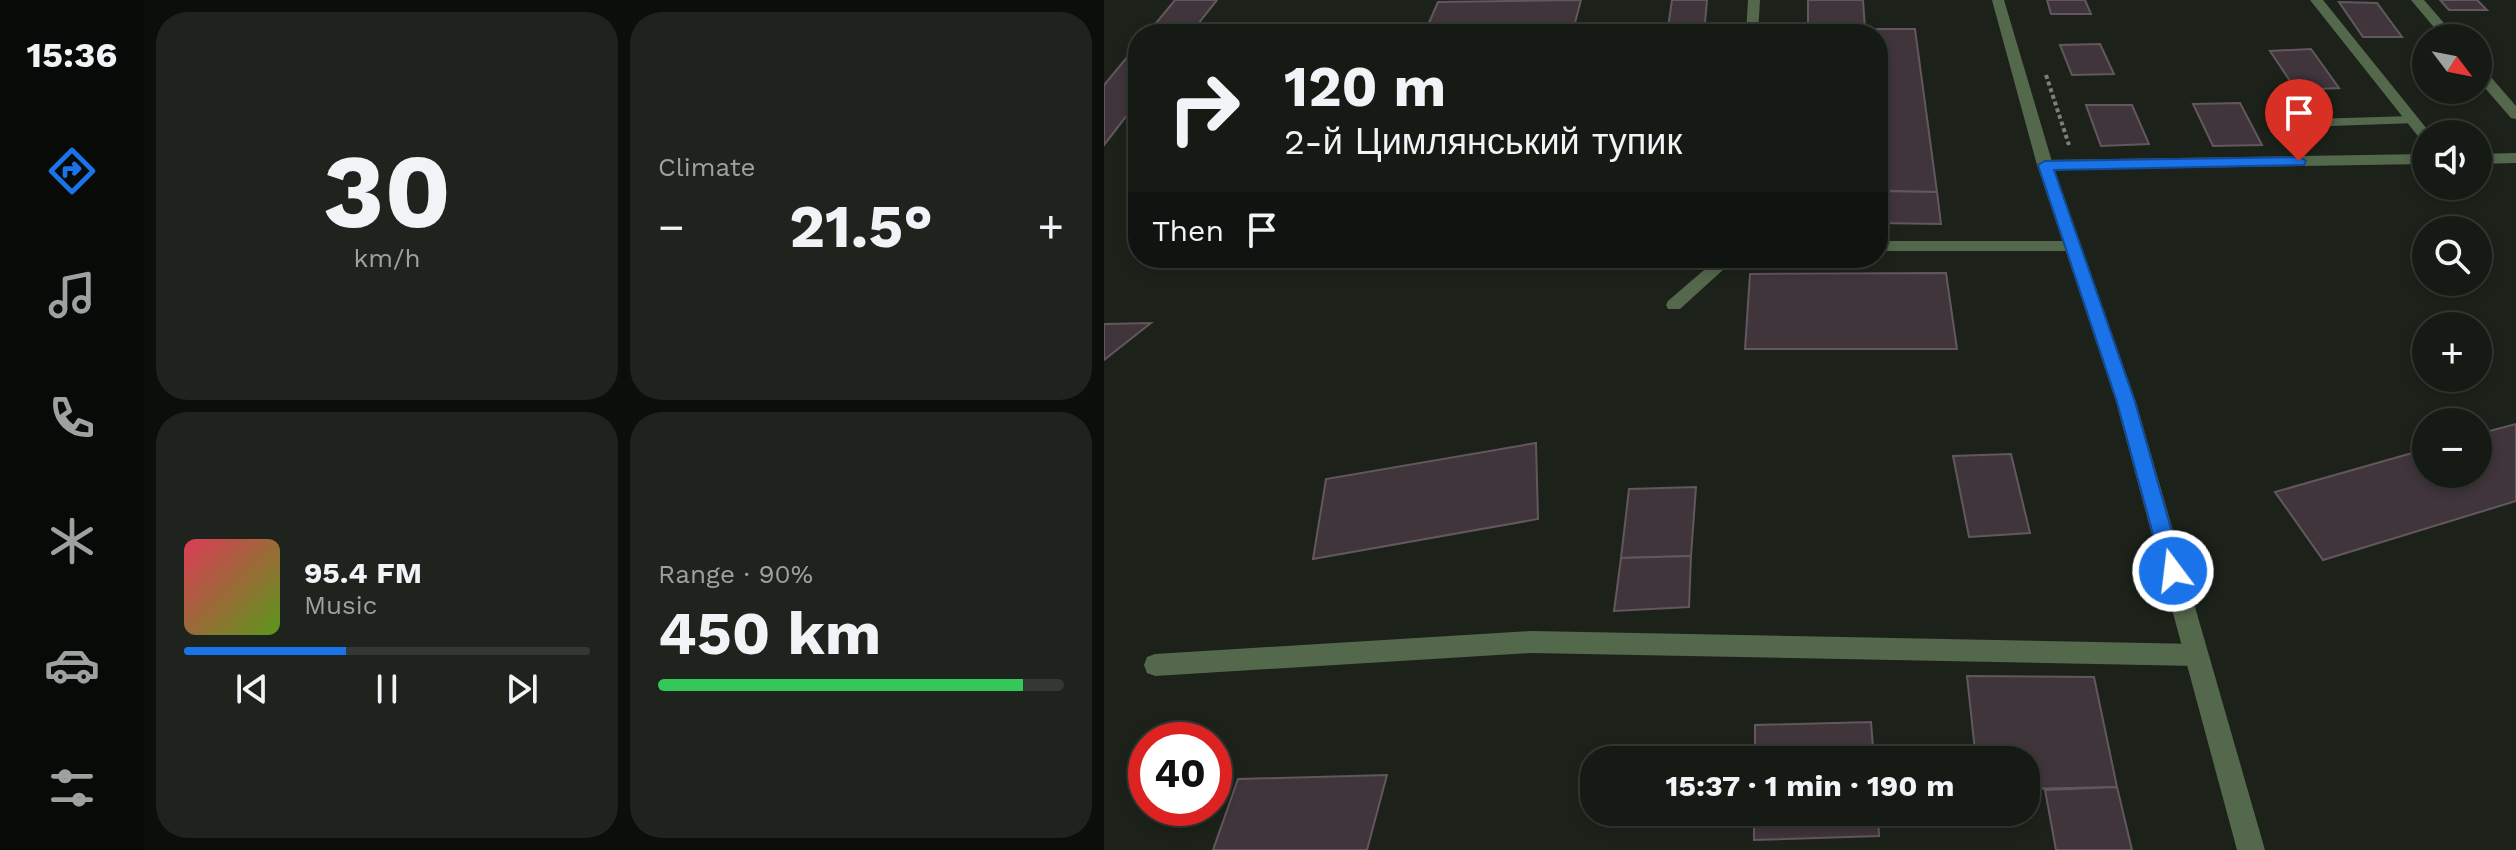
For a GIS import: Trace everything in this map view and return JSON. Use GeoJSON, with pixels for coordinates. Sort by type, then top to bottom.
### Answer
{"type":"FeatureCollection","features":[{"type":"Feature","properties":{"kind":"street"},"geometry":{"type":"LineString","coordinates":[[1998,0],[2045,165],[2126,402],[2251,850]]}},
{"type":"Feature","properties":{"kind":"street"},"geometry":{"type":"LineString","coordinates":[[2316,0],[2412,120]]}},
{"type":"Feature","properties":{"kind":"street"},"geometry":{"type":"LineString","coordinates":[[2417,0],[2438,24]]}},
{"type":"Feature","properties":{"kind":"street"},"geometry":{"type":"LineString","coordinates":[[2492,87],[2516,115]]}},
{"type":"Feature","properties":{"kind":"street"},"geometry":{"type":"LineString","coordinates":[[2492,159],[2516,158]]}},
{"type":"Feature","properties":{"kind":"street"},"geometry":{"type":"LineString","coordinates":[[2045,165],[2412,159]]}},
{"type":"Feature","properties":{"kind":"lane"},"geometry":{"type":"LineString","coordinates":[[1753,24],[1754,0]]}},
{"type":"Feature","properties":{"kind":"lane"},"geometry":{"type":"LineString","coordinates":[[2274,124],[2412,120]]}},
{"type":"Feature","properties":{"kind":"lane"},"geometry":{"type":"LineString","coordinates":[[1888,246],[2073,246]]}},
{"type":"Feature","properties":{"kind":"lane"},"geometry":{"type":"LineString","coordinates":[[1674,305],[1717,268]]}},
{"type":"Feature","properties":{"kind":"lane"},"geometry":{"type":"LineString","coordinates":[[1155,665],[1531,642],[2197,655]]}},
{"type":"Feature","properties":{"kind":"path"},"geometry":{"type":"LineString","coordinates":[[2046,75],[2076,165]]}},
{"type":"Feature","properties":{"kind":"building"},"geometry":{"type":"Polygon","coordinates":[[[1175,0],[1217,0],[1198,24],[1155,24],[1175,0]]]}},
{"type":"Feature","properties":{"kind":"building"},"geometry":{"type":"Polygon","coordinates":[[[1581,0],[1575,24],[1428,24],[1438,2],[1581,0]]]}},
{"type":"Feature","properties":{"kind":"building"},"geometry":{"type":"Polygon","coordinates":[[[1672,0],[1707,0],[1705,24],[1668,24],[1672,0]]]}},
{"type":"Feature","properties":{"kind":"building"},"geometry":{"type":"Polygon","coordinates":[[[1808,0],[1863,0],[1865,24],[1808,24],[1808,0]]]}},
{"type":"Feature","properties":{"kind":"building"},"geometry":{"type":"Polygon","coordinates":[[[2047,0],[2085,0],[2091,14],[2051,14],[2047,0]]]}},
{"type":"Feature","properties":{"kind":"building"},"geometry":{"type":"Polygon","coordinates":[[[2440,0],[2477,0],[2487,10],[2449,10],[2440,0]]]}},
{"type":"Feature","properties":{"kind":"building"},"geometry":{"type":"Polygon","coordinates":[[[2339,2],[2377,3],[2402,37],[2363,37],[2339,2]]]}},
{"type":"Feature","properties":{"kind":"building"},"geometry":{"type":"Polygon","coordinates":[[[1888,29],[1915,29],[1937,192],[1888,191],[1888,29]]]}},
{"type":"Feature","properties":{"kind":"building"},"geometry":{"type":"Polygon","coordinates":[[[2100,44],[2114,74],[2072,75],[2060,45],[2100,44]]]}},
{"type":"Feature","properties":{"kind":"building"},"geometry":{"type":"Polygon","coordinates":[[[2311,49],[2339,88],[2296,90],[2270,51],[2311,49]]]}},
{"type":"Feature","properties":{"kind":"building"},"geometry":{"type":"Polygon","coordinates":[[[1128,56],[1128,114],[1104,145],[1104,85],[1128,56]]]}},
{"type":"Feature","properties":{"kind":"building"},"geometry":{"type":"Polygon","coordinates":[[[2240,103],[2262,145],[2213,146],[2193,104],[2240,103]]]}},
{"type":"Feature","properties":{"kind":"building"},"geometry":{"type":"Polygon","coordinates":[[[2086,105],[2132,105],[2149,144],[2101,146],[2086,105]]]}},
{"type":"Feature","properties":{"kind":"building"},"geometry":{"type":"Polygon","coordinates":[[[1888,191],[1937,192],[1941,224],[1888,223],[1888,191]]]}},
{"type":"Feature","properties":{"kind":"building"},"geometry":{"type":"Polygon","coordinates":[[[1946,273],[1957,349],[1745,349],[1750,274],[1946,273]]]}},
{"type":"Feature","properties":{"kind":"building"},"geometry":{"type":"Polygon","coordinates":[[[1151,323],[1104,360],[1104,324],[1151,323]]]}},
{"type":"Feature","properties":{"kind":"building"},"geometry":{"type":"Polygon","coordinates":[[[2516,424],[2516,501],[2323,560],[2275,492],[2412,453],[2412,488],[2492,488],[2492,430],[2516,424]]]}},
{"type":"Feature","properties":{"kind":"building"},"geometry":{"type":"Polygon","coordinates":[[[1536,443],[1538,519],[1313,559],[1326,479],[1536,443]]]}},
{"type":"Feature","properties":{"kind":"building"},"geometry":{"type":"Polygon","coordinates":[[[2011,454],[2030,533],[1969,537],[1953,456],[2011,454]]]}},
{"type":"Feature","properties":{"kind":"building"},"geometry":{"type":"Polygon","coordinates":[[[1696,487],[1691,556],[1621,558],[1629,489],[1696,487]]]}},
{"type":"Feature","properties":{"kind":"building"},"geometry":{"type":"Polygon","coordinates":[[[1691,556],[1689,607],[1614,611],[1621,558],[1691,556]]]}},
{"type":"Feature","properties":{"kind":"building"},"geometry":{"type":"Polygon","coordinates":[[[1967,676],[2094,677],[2117,787],[2040,789],[2040,746],[1974,746],[1967,676]]]}},
{"type":"Feature","properties":{"kind":"building"},"geometry":{"type":"Polygon","coordinates":[[[1871,722],[1873,746],[1755,746],[1755,725],[1871,722]]]}},
{"type":"Feature","properties":{"kind":"building"},"geometry":{"type":"Polygon","coordinates":[[[1387,775],[1367,850],[1213,850],[1221,826],[1232,826],[1232,796],[1238,779],[1387,775]]]}},
{"type":"Feature","properties":{"kind":"building"},"geometry":{"type":"Polygon","coordinates":[[[2117,787],[2132,850],[2056,850],[2045,790],[2117,787]]]}},
{"type":"Feature","properties":{"kind":"building"},"geometry":{"type":"Polygon","coordinates":[[[1754,826],[1879,826],[1879,836],[1754,840],[1754,826]]]}},
{"type":"Feature","properties":{"kind":"route"},"geometry":{"type":"LineString","coordinates":[[2173,571],[2126,402],[2045,165],[2299,161]]}}]}
